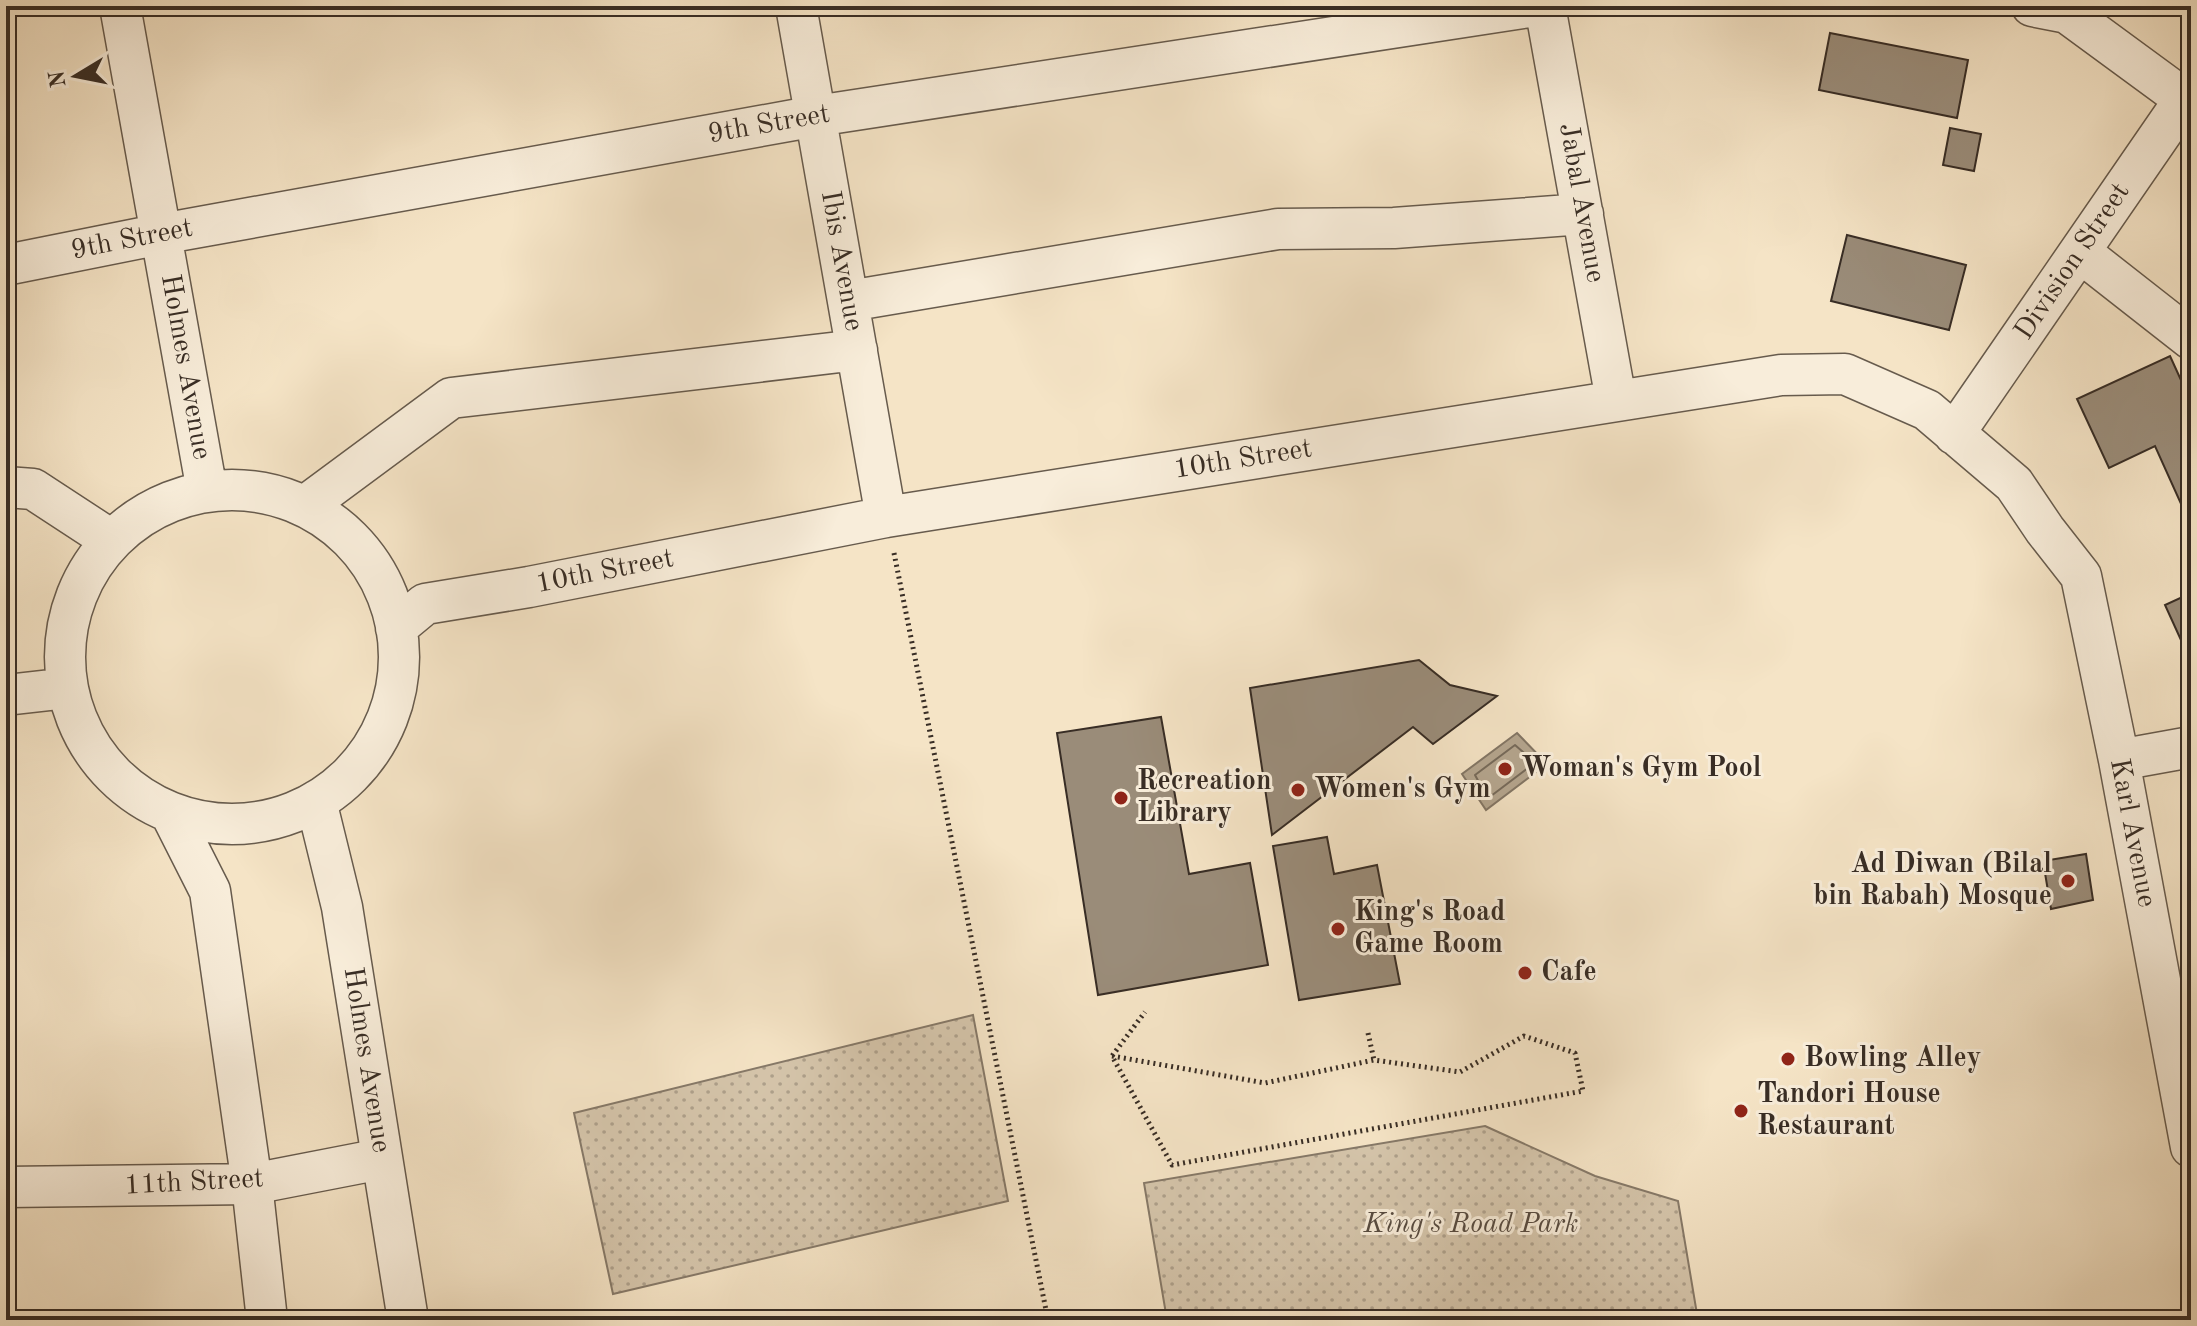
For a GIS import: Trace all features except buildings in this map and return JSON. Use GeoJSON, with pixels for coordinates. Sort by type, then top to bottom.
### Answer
{"type":"FeatureCollection","features":[{"type":"Feature","properties":{"kind":"street","name":"Holmes Avenue"},"geometry":{"type":"LineString","coordinates":[[120,6],[207,491]]}},
{"type":"Feature","properties":{"kind":"street","name":"Ibis Avenue"},"geometry":{"type":"LineString","coordinates":[[796,6],[886,517]]}},
{"type":"Feature","properties":{"kind":"street","name":"9th Street"},"geometry":{"type":"LineString","coordinates":[[6,265],[161,234],[816,116],[1536,6]]}},
{"type":"Feature","properties":{"kind":"street","name":"Jabal Avenue"},"geometry":{"type":"LineString","coordinates":[[1545,6],[1616,400]]}},
{"type":"Feature","properties":{"kind":"street"},"geometry":{"type":"LineString","coordinates":[[2032,6],[2067,13],[2189,98]]}},
{"type":"Feature","properties":{"kind":"street","name":"Division Street"},"geometry":{"type":"LineString","coordinates":[[1954,434],[2189,98]]}},
{"type":"Feature","properties":{"kind":"street"},"geometry":{"type":"LineString","coordinates":[[849,301],[1278,229],[1394,228],[1583,214]]}},
{"type":"Feature","properties":{"kind":"street"},"geometry":{"type":"LineString","coordinates":[[2080,252],[2191,339]]}},
{"type":"Feature","properties":{"kind":"street"},"geometry":{"type":"LineString","coordinates":[[305,506],[451,398],[857,350]]}},
{"type":"Feature","properties":{"kind":"street","name":"10th Street"},"geometry":{"type":"LineString","coordinates":[[396,628],[425,604],[529,587],[886,517],[1781,375],[1845,374],[1927,410],[2014,484],[2045,530]]}},
{"type":"Feature","properties":{"kind":"street"},"geometry":{"type":"LineString","coordinates":[[6,487],[33,489],[111,540]]}},
{"type":"Feature","properties":{"kind":"street"},"geometry":{"type":"LineString","coordinates":[[229,489],[280,496],[305,506],[348,536],[379,578],[389,602],[396,628],[397,680],[382,730],[352,773],[316,801],[286,815],[261,822],[235,824],[209,822],[170,812],[136,794],[116,777],[84,735],[68,688],[65,659],[66,633],[72,607],[89,570],[111,540],[131,522],[177,498],[229,489]]}},
{"type":"Feature","properties":{"kind":"street","name":"Karl Avenue"},"geometry":{"type":"LineString","coordinates":[[2045,530],[2081,576],[2119,760],[2191,1147]]}},
{"type":"Feature","properties":{"kind":"street"},"geometry":{"type":"LineString","coordinates":[[6,695],[68,688]]}},
{"type":"Feature","properties":{"kind":"street"},"geometry":{"type":"LineString","coordinates":[[2119,760],[2191,747]]}},
{"type":"Feature","properties":{"kind":"street","name":"Holmes Avenue"},"geometry":{"type":"LineString","coordinates":[[316,801],[342,907],[408,1320]]}},
{"type":"Feature","properties":{"kind":"street"},"geometry":{"type":"LineString","coordinates":[[170,812],[210,891],[252,1184],[267,1320]]}},
{"type":"Feature","properties":{"kind":"street","name":"11th Street"},"geometry":{"type":"LineString","coordinates":[[6,1187],[252,1184],[381,1159]]}},
{"type":"Feature","properties":{"kind":"path"},"geometry":{"type":"LineString","coordinates":[[886,517],[1048,1320]]}},
{"type":"Feature","properties":{"kind":"path"},"geometry":{"type":"LineString","coordinates":[[1112,1056],[1145,1012]]}},
{"type":"Feature","properties":{"kind":"path"},"geometry":{"type":"LineString","coordinates":[[1368,1033],[1374,1060]]}},
{"type":"Feature","properties":{"kind":"path"},"geometry":{"type":"LineString","coordinates":[[1524,1036],[1575,1053],[1583,1091],[1172,1165],[1112,1056],[1265,1083],[1374,1060],[1460,1072],[1524,1036]]}},
{"type":"Feature","properties":{"kind":"green space"},"geometry":{"type":"Polygon","coordinates":[[[973,1015],[1008,1201],[613,1294],[574,1113],[973,1015]]]}},
{"type":"Feature","properties":{"kind":"green space","name":"King's Road Park"},"geometry":{"type":"Polygon","coordinates":[[[1485,1126],[1595,1176],[1678,1201],[1698,1320],[1167,1320],[1144,1183],[1485,1126]]]}},
{"type":"Feature","properties":{"kind":"water","name":"Woman's Gym Pool"},"geometry":{"type":"Polygon","coordinates":[[[1517,733],[1547,764],[1486,810],[1462,774],[1517,733]]]}},
{"type":"Feature","properties":{"kind":"place","name":"Woman's Gym Pool"},"geometry":{"type":"Point","coordinates":[1505,769]}},
{"type":"Feature","properties":{"kind":"place","name":"Women's Gym"},"geometry":{"type":"Point","coordinates":[1298,790]}},
{"type":"Feature","properties":{"kind":"place","name":"Recreation Library"},"geometry":{"type":"Point","coordinates":[1121,798]}},
{"type":"Feature","properties":{"kind":"place","name":"Ad Diwan (Bilal bin Rabah) Mosque"},"geometry":{"type":"Point","coordinates":[2068,881]}},
{"type":"Feature","properties":{"kind":"place","name":"King's Road Game Room"},"geometry":{"type":"Point","coordinates":[1338,929]}},
{"type":"Feature","properties":{"kind":"place","name":"Cafe"},"geometry":{"type":"Point","coordinates":[1525,973]}},
{"type":"Feature","properties":{"kind":"place","name":"Bowling Alley"},"geometry":{"type":"Point","coordinates":[1788,1059]}},
{"type":"Feature","properties":{"kind":"place","name":"Tandori House Restaurant"},"geometry":{"type":"Point","coordinates":[1741,1111]}}]}
